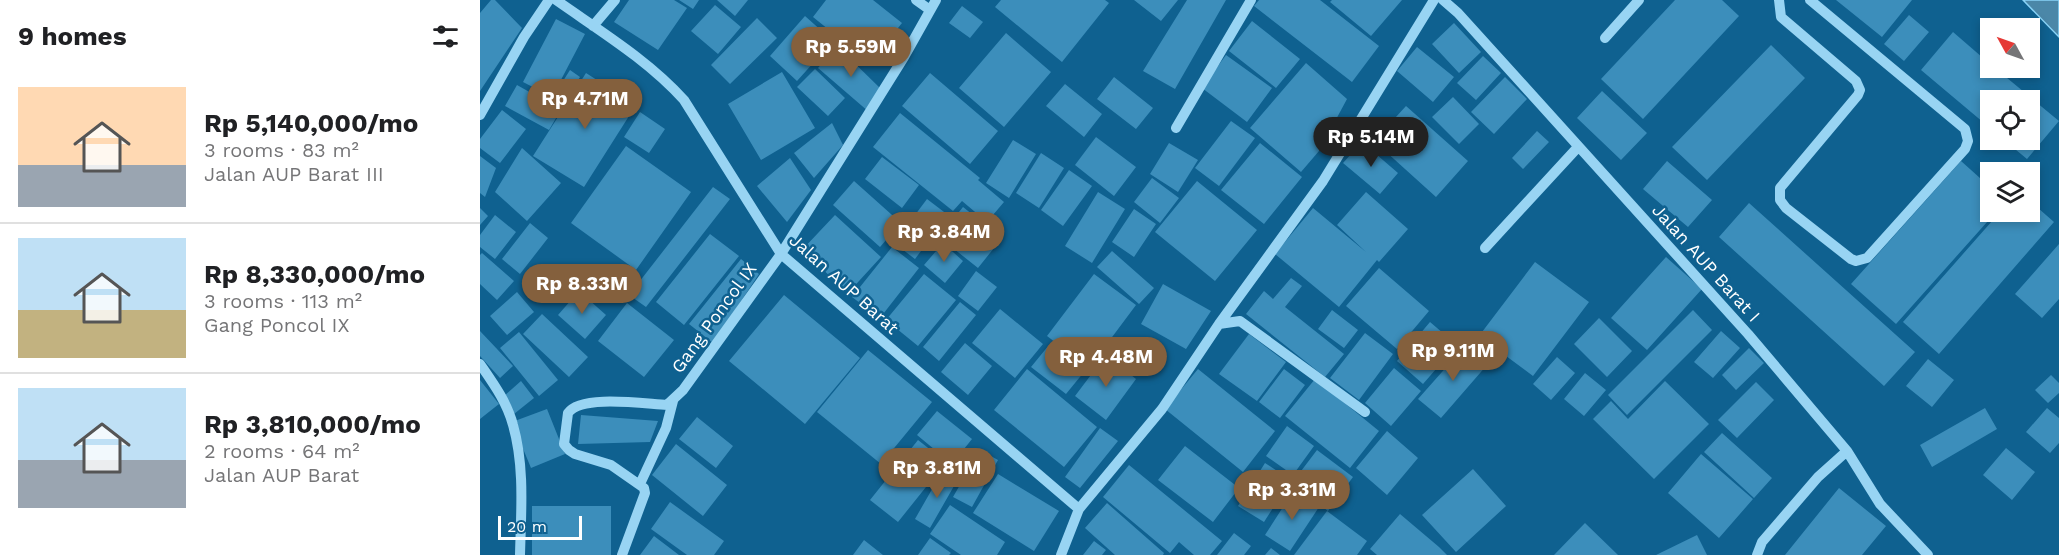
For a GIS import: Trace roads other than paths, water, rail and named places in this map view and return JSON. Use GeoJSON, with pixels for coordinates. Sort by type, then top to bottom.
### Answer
{"type":"FeatureCollection","features":[{"type":"Feature","properties":{"kind":"street"},"geometry":{"type":"LineString","coordinates":[[480,115],[524,36],[549,0]]}},
{"type":"Feature","properties":{"kind":"street","name":"Jalan AUP Barat"},"geometry":{"type":"LineString","coordinates":[[556,0],[649,66],[666,80],[684,100],[781,254],[1079,509]]}},
{"type":"Feature","properties":{"kind":"street"},"geometry":{"type":"LineString","coordinates":[[593,26],[615,0]]}},
{"type":"Feature","properties":{"kind":"street"},"geometry":{"type":"LineString","coordinates":[[916,0],[930,10]]}},
{"type":"Feature","properties":{"kind":"street","name":"Gang Poncol IX"},"geometry":{"type":"LineString","coordinates":[[622,555],[645,493],[640,484],[611,465],[568,450],[564,444],[568,413],[577,405],[593,402],[667,405],[673,401],[781,254],[904,57],[936,0]]}},
{"type":"Feature","properties":{"kind":"street"},"geometry":{"type":"LineString","coordinates":[[1176,128],[1251,0]]}},
{"type":"Feature","properties":{"kind":"street"},"geometry":{"type":"LineString","coordinates":[[1061,555],[1079,509],[1162,409],[1219,324],[1323,181],[1434,0]]}},
{"type":"Feature","properties":{"kind":"street","name":"Jalan AUP Barat I"},"geometry":{"type":"LineString","coordinates":[[1443,0],[1458,13],[1749,334],[1847,451],[1880,504],[1928,555]]}},
{"type":"Feature","properties":{"kind":"street"},"geometry":{"type":"LineString","coordinates":[[1605,38],[1639,0]]}},
{"type":"Feature","properties":{"kind":"street"},"geometry":{"type":"LineString","coordinates":[[1779,0],[1781,17],[1857,81],[1860,90],[1780,188],[1780,200],[1786,208],[1851,259],[1862,260],[1867,258],[1965,149],[1968,135],[1965,129],[1810,0]]}},
{"type":"Feature","properties":{"kind":"street"},"geometry":{"type":"LineString","coordinates":[[1485,248],[1578,147]]}},
{"type":"Feature","properties":{"kind":"street"},"geometry":{"type":"LineString","coordinates":[[1219,324],[1240,321],[1365,412]]}},
{"type":"Feature","properties":{"kind":"street"},"geometry":{"type":"LineString","coordinates":[[480,364],[500,394],[513,424],[521,468],[520,555]]}},
{"type":"Feature","properties":{"kind":"street","name":"Gang Poncol IX"},"geometry":{"type":"LineString","coordinates":[[640,484],[666,428],[673,401]]}},
{"type":"Feature","properties":{"kind":"street"},"geometry":{"type":"LineString","coordinates":[[1757,555],[1762,543],[1818,477],[1847,451]]}},
{"type":"Feature","properties":{"kind":"water"},"geometry":{"type":"Polygon","coordinates":[[[2023,0],[2059,0],[2059,37],[2023,0]]]}}]}
